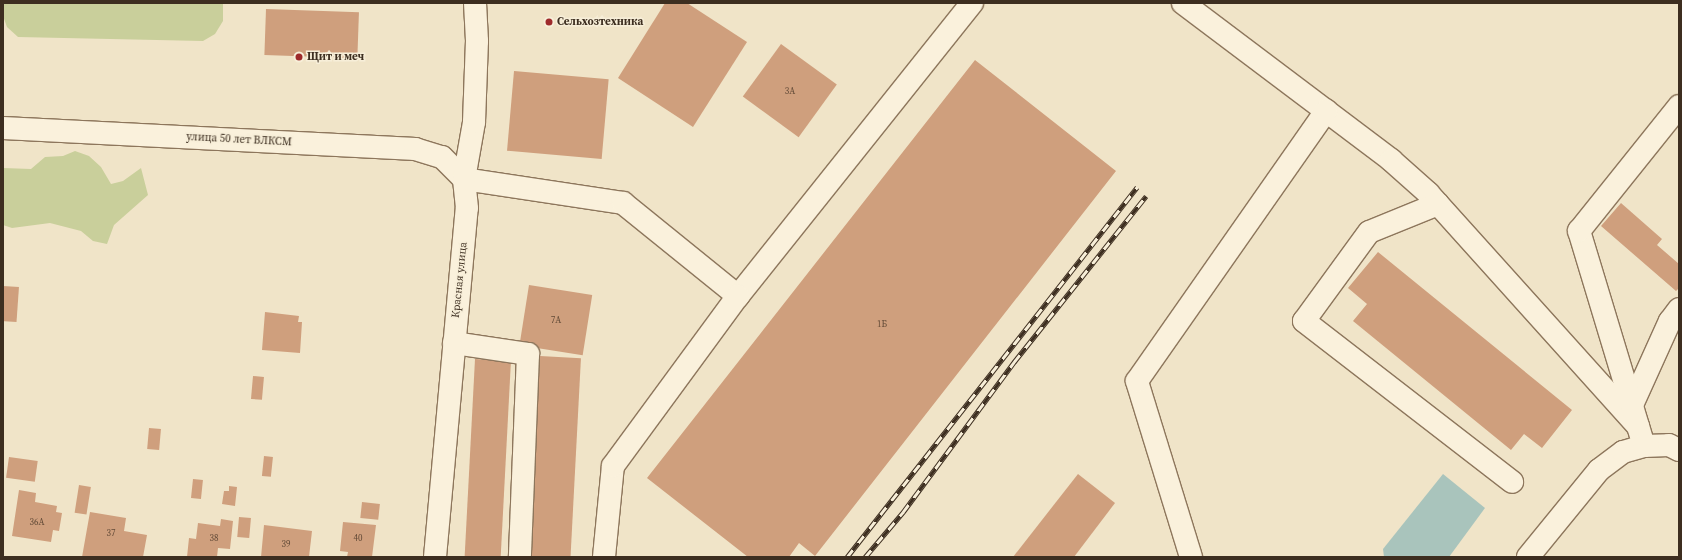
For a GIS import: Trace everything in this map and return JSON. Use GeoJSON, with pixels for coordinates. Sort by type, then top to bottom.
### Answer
{"type":"FeatureCollection","features":[{"type":"Feature","properties":{"kind":"street","name":"Красная улица"},"geometry":{"type":"LineString","coordinates":[[434,557],[468,208],[464,179],[474,122],[477,41],[475,3]]}},
{"type":"Feature","properties":{"kind":"street"},"geometry":{"type":"LineString","coordinates":[[604,557],[613,466],[738,296],[972,3]]}},
{"type":"Feature","properties":{"kind":"street"},"geometry":{"type":"LineString","coordinates":[[1183,3],[1391,160],[1438,204],[1641,436],[1669,445],[1679,450]]}},
{"type":"Feature","properties":{"kind":"street"},"geometry":{"type":"LineString","coordinates":[[1641,436],[1578,230],[1679,106]]}},
{"type":"Feature","properties":{"kind":"street"},"geometry":{"type":"LineString","coordinates":[[1191,557],[1137,381],[1326,111]]}},
{"type":"Feature","properties":{"kind":"street","name":"улица 50 лет ВЛКСМ"},"geometry":{"type":"LineString","coordinates":[[3,128],[415,149],[442,157],[464,179]]}},
{"type":"Feature","properties":{"kind":"street"},"geometry":{"type":"LineString","coordinates":[[464,179],[623,203],[738,296]]}},
{"type":"Feature","properties":{"kind":"street"},"geometry":{"type":"LineString","coordinates":[[1438,204],[1369,232],[1304,321],[1512,482]]}},
{"type":"Feature","properties":{"kind":"street"},"geometry":{"type":"LineString","coordinates":[[1632,405],[1670,321],[1679,309]]}},
{"type":"Feature","properties":{"kind":"street"},"geometry":{"type":"LineString","coordinates":[[454,343],[528,354],[520,557]]}},
{"type":"Feature","properties":{"kind":"street"},"geometry":{"type":"LineString","coordinates":[[1528,557],[1599,470],[1641,436]]}},
{"type":"Feature","properties":{"kind":"green space"},"geometry":{"type":"Polygon","coordinates":[[[3,3],[223,3],[223,21],[215,34],[203,41],[18,37],[7,27],[3,16],[3,3]]]}},
{"type":"Feature","properties":{"kind":"green space"},"geometry":{"type":"Polygon","coordinates":[[[75,151],[89,156],[101,167],[111,184],[123,181],[141,168],[148,195],[114,225],[107,244],[93,241],[81,231],[50,223],[12,228],[3,225],[3,168],[31,169],[45,157],[63,156],[75,151]]]}},
{"type":"Feature","properties":{"kind":"water"},"geometry":{"type":"Polygon","coordinates":[[[1443,474],[1485,508],[1449,557],[1384,557],[1383,549],[1443,474]]]}},
{"type":"Feature","properties":{"kind":"building"},"geometry":{"type":"Polygon","coordinates":[[[665,3],[687,3],[747,42],[693,127],[618,78],[665,3]]]}},
{"type":"Feature","properties":{"kind":"building"},"geometry":{"type":"Polygon","coordinates":[[[266,9],[359,12],[357,58],[264,55],[266,9]]]}},
{"type":"Feature","properties":{"kind":"building"},"geometry":{"type":"Polygon","coordinates":[[[781,44],[837,85],[799,137],[743,97],[781,44]]]}},
{"type":"Feature","properties":{"kind":"building"},"geometry":{"type":"Polygon","coordinates":[[[975,60],[1116,171],[815,556],[799,543],[789,557],[748,557],[647,478],[975,60]]]}},
{"type":"Feature","properties":{"kind":"building"},"geometry":{"type":"Polygon","coordinates":[[[514,71],[609,79],[602,159],[507,151],[514,71]]]}},
{"type":"Feature","properties":{"kind":"building"},"geometry":{"type":"Polygon","coordinates":[[[1621,203],[1662,239],[1657,245],[1679,264],[1679,288],[1676,291],[1601,226],[1621,203]]]}},
{"type":"Feature","properties":{"kind":"building"},"geometry":{"type":"Polygon","coordinates":[[[1378,252],[1572,410],[1542,448],[1524,434],[1511,450],[1353,321],[1367,304],[1348,288],[1378,252]]]}},
{"type":"Feature","properties":{"kind":"building"},"geometry":{"type":"Polygon","coordinates":[[[529,285],[592,295],[583,355],[519,345],[529,285]]]}},
{"type":"Feature","properties":{"kind":"building"},"geometry":{"type":"Polygon","coordinates":[[[3,286],[19,287],[17,322],[3,321],[3,286]]]}},
{"type":"Feature","properties":{"kind":"building"},"geometry":{"type":"Polygon","coordinates":[[[265,312],[299,316],[298,322],[302,322],[300,353],[262,350],[265,312]]]}},
{"type":"Feature","properties":{"kind":"building"},"geometry":{"type":"Polygon","coordinates":[[[540,356],[581,358],[571,557],[529,557],[540,356]]]}},
{"type":"Feature","properties":{"kind":"building"},"geometry":{"type":"Polygon","coordinates":[[[475,359],[511,361],[501,557],[465,557],[475,359]]]}},
{"type":"Feature","properties":{"kind":"building"},"geometry":{"type":"Polygon","coordinates":[[[253,376],[264,377],[262,400],[251,399],[253,376]]]}},
{"type":"Feature","properties":{"kind":"building"},"geometry":{"type":"Polygon","coordinates":[[[149,428],[161,429],[159,450],[147,449],[149,428]]]}},
{"type":"Feature","properties":{"kind":"building"},"geometry":{"type":"Polygon","coordinates":[[[264,456],[273,457],[271,477],[262,476],[264,456]]]}},
{"type":"Feature","properties":{"kind":"building"},"geometry":{"type":"Polygon","coordinates":[[[9,457],[38,461],[35,482],[6,478],[9,457]]]}},
{"type":"Feature","properties":{"kind":"building"},"geometry":{"type":"Polygon","coordinates":[[[1078,474],[1115,503],[1074,557],[1013,557],[1078,474]]]}},
{"type":"Feature","properties":{"kind":"building"},"geometry":{"type":"Polygon","coordinates":[[[193,479],[203,480],[201,499],[191,498],[193,479]]]}},
{"type":"Feature","properties":{"kind":"building"},"geometry":{"type":"Polygon","coordinates":[[[79,485],[91,487],[86,515],[75,513],[79,485]]]}},
{"type":"Feature","properties":{"kind":"building"},"geometry":{"type":"Polygon","coordinates":[[[229,486],[237,487],[235,506],[222,504],[224,491],[229,491],[229,486]]]}},
{"type":"Feature","properties":{"kind":"building"},"geometry":{"type":"Polygon","coordinates":[[[19,490],[36,493],[35,502],[57,506],[56,512],[62,513],[59,531],[53,530],[51,542],[12,536],[19,490]]]}},
{"type":"Feature","properties":{"kind":"building"},"geometry":{"type":"Polygon","coordinates":[[[362,502],[380,504],[378,520],[360,518],[362,502]]]}},
{"type":"Feature","properties":{"kind":"building"},"geometry":{"type":"Polygon","coordinates":[[[90,512],[126,518],[124,531],[147,535],[143,557],[82,557],[90,512]]]}},
{"type":"Feature","properties":{"kind":"building"},"geometry":{"type":"Polygon","coordinates":[[[239,517],[251,518],[249,538],[237,537],[239,517]]]}},
{"type":"Feature","properties":{"kind":"building"},"geometry":{"type":"Polygon","coordinates":[[[221,519],[233,521],[230,549],[218,548],[217,557],[187,557],[189,538],[196,539],[198,523],[220,526],[221,519]]]}},
{"type":"Feature","properties":{"kind":"building"},"geometry":{"type":"Polygon","coordinates":[[[343,522],[376,525],[372,557],[347,557],[348,552],[340,551],[343,522]]]}},
{"type":"Feature","properties":{"kind":"building"},"geometry":{"type":"Polygon","coordinates":[[[264,525],[312,531],[309,557],[261,557],[264,525]]]}},
{"type":"Feature","properties":{"kind":"railway"},"geometry":{"type":"LineString","coordinates":[[847,557],[1137,187]]}},
{"type":"Feature","properties":{"kind":"railway"},"geometry":{"type":"LineString","coordinates":[[865,557],[903,512],[1014,362],[1146,196]]}},
{"type":"Feature","properties":{"kind":"place","name":"Сельхозтехника"},"geometry":{"type":"Point","coordinates":[549,22]}},
{"type":"Feature","properties":{"kind":"place","name":"Щит и меч"},"geometry":{"type":"Point","coordinates":[299,57]}}]}
